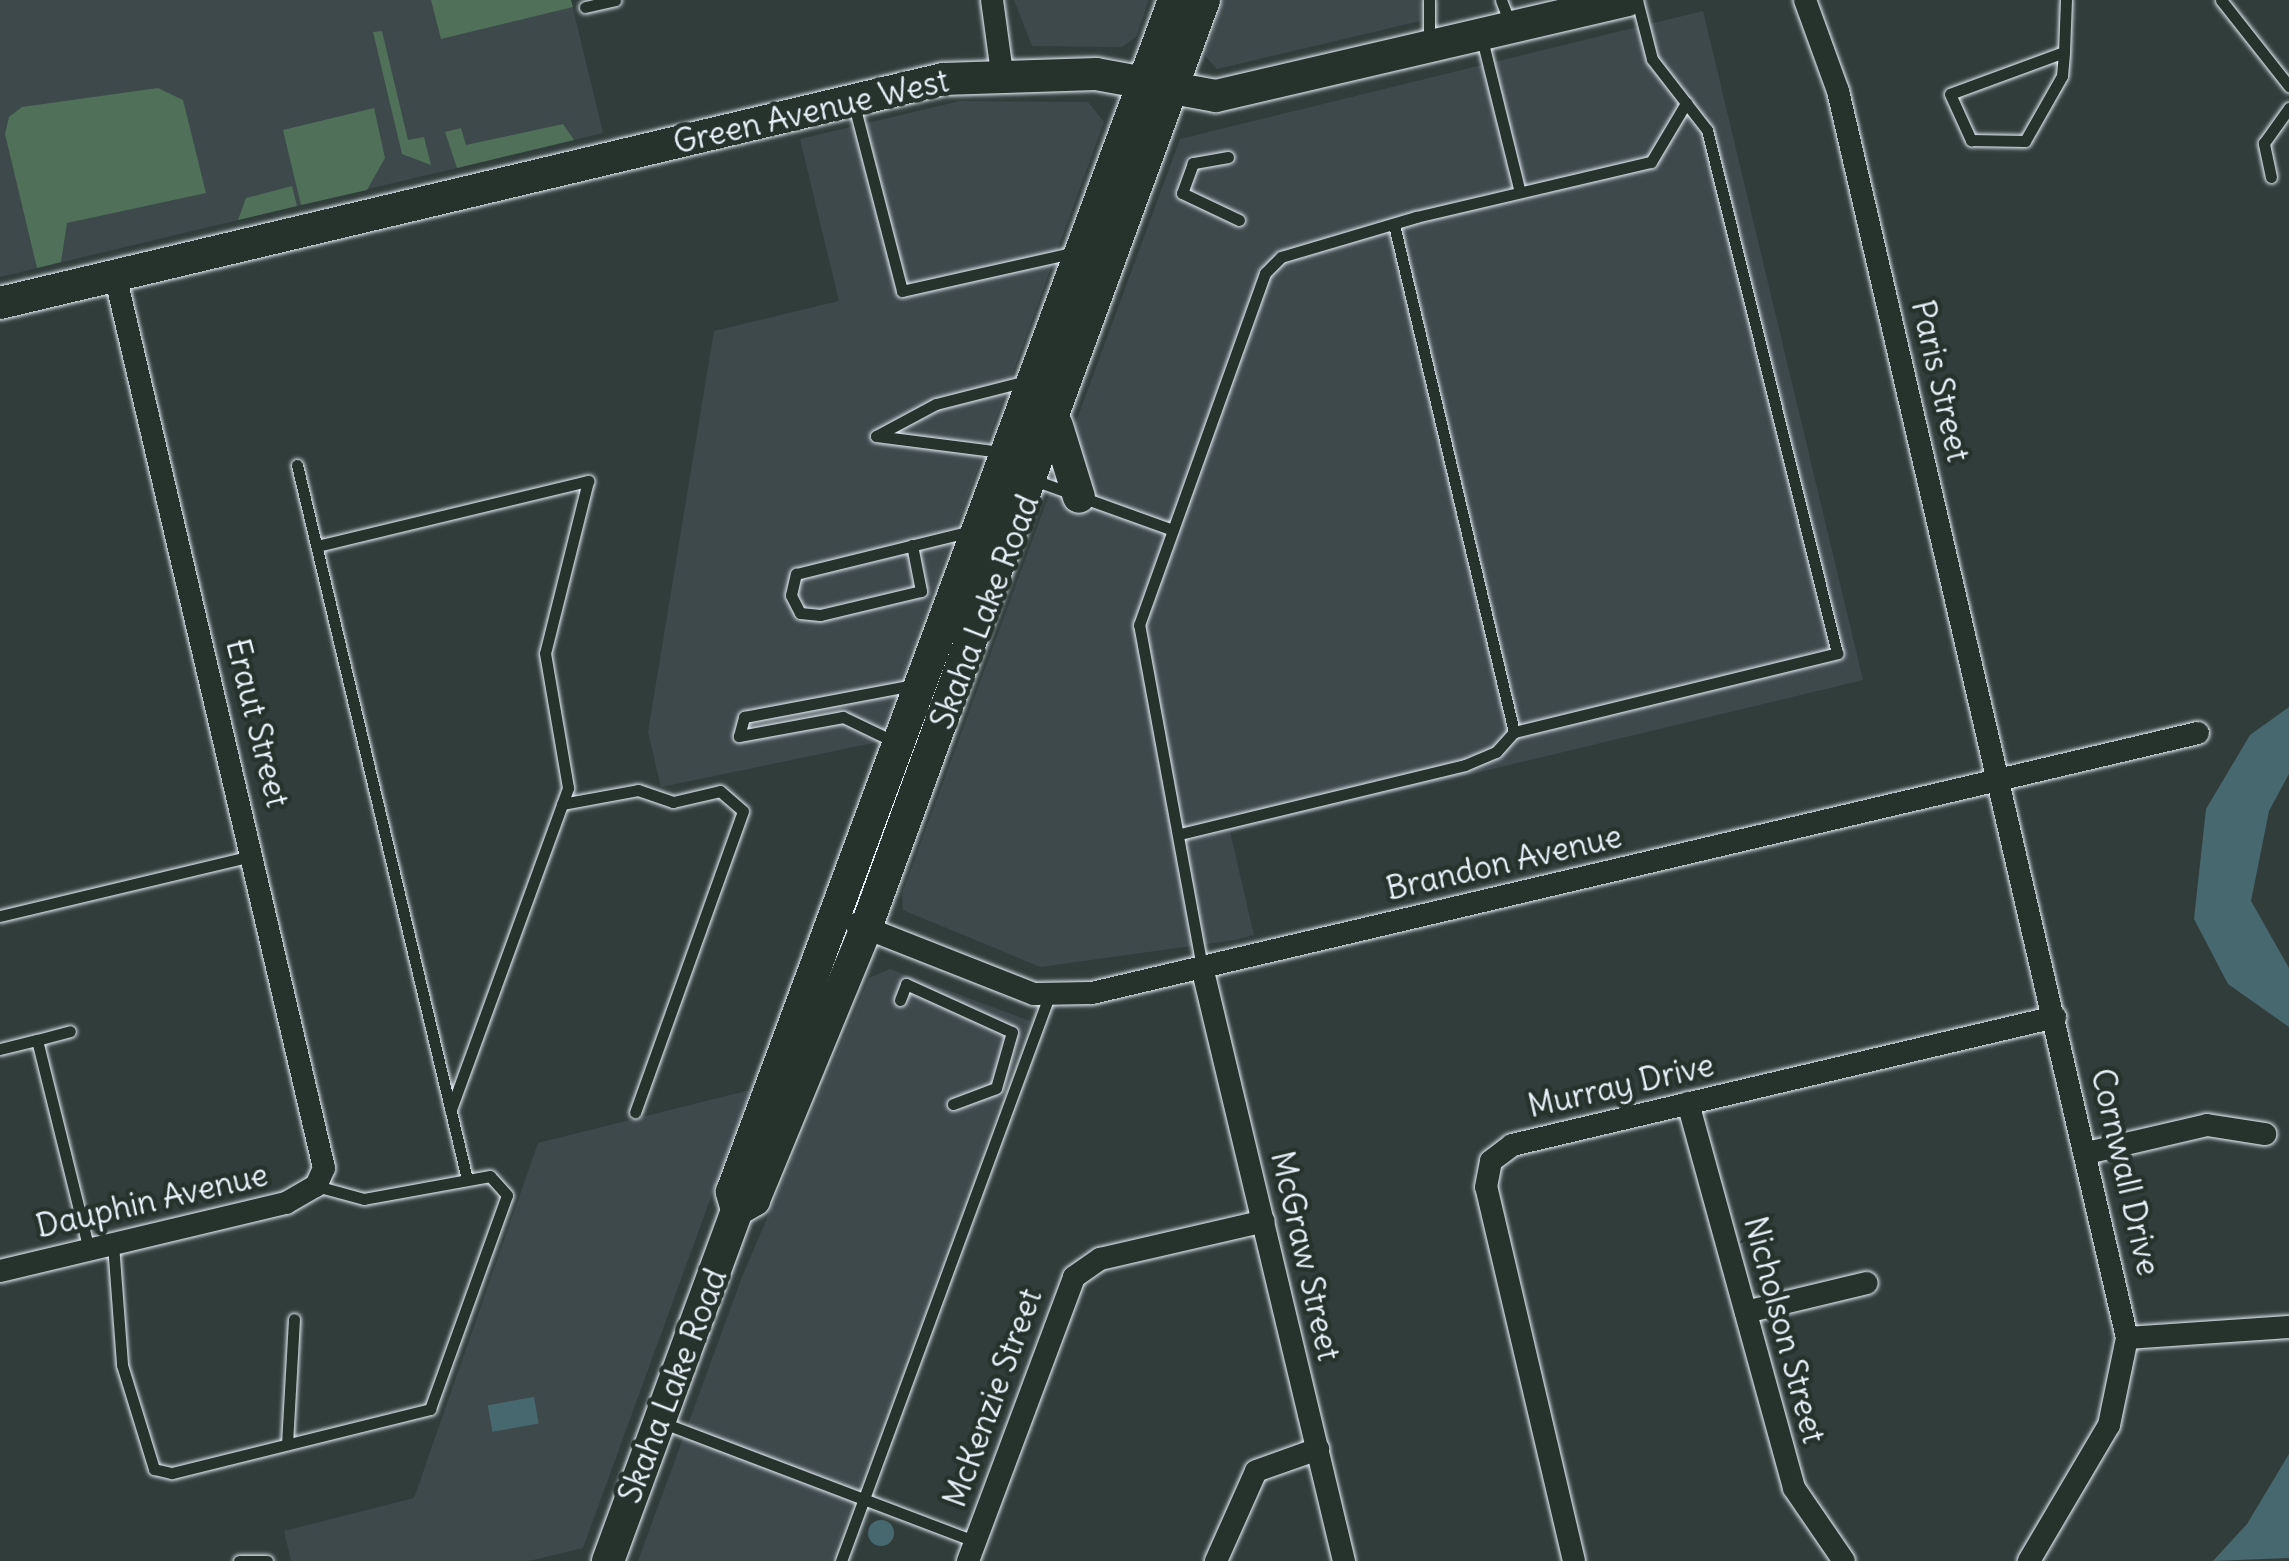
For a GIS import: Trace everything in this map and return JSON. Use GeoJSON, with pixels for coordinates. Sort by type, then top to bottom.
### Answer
{"type":"FeatureCollection","features":[{"type":"Feature","properties":{"kind":"main road","name":"Skaha Lake Road"},"geometry":{"type":"LineString","coordinates":[[737,1210],[754,1200],[866,928],[1056,421],[1155,86],[1174,0]]}},
{"type":"Feature","properties":{"kind":"main road","name":"Skaha Lake Road"},"geometry":{"type":"LineString","coordinates":[[608,1561],[737,1210],[732,1192],[1079,246],[1155,86],[1204,0]]}},
{"type":"Feature","properties":{"kind":"main road","name":"Green Avenue West"},"geometry":{"type":"LineString","coordinates":[[0,303],[853,100],[1002,73],[1155,86],[1216,96],[1429,47],[1498,21],[1627,0]]}},
{"type":"Feature","properties":{"kind":"main road"},"geometry":{"type":"LineString","coordinates":[[920,678],[954,635],[1000,517],[1034,480],[1022,454],[1052,372],[1079,246]]}},
{"type":"Feature","properties":{"kind":"main road"},"geometry":{"type":"LineString","coordinates":[[1056,421],[1080,497]]}},
{"type":"Feature","properties":{"kind":"street"},"geometry":{"type":"LineString","coordinates":[[992,0],[1002,73]]}},
{"type":"Feature","properties":{"kind":"street","name":"Paris Street"},"geometry":{"type":"LineString","coordinates":[[1805,0],[1838,91],[1998,780]]}},
{"type":"Feature","properties":{"kind":"street","name":"Eraut Street"},"geometry":{"type":"LineString","coordinates":[[115,275],[323,1141],[316,1186]]}},
{"type":"Feature","properties":{"kind":"street","name":"Brandon Avenue"},"geometry":{"type":"LineString","coordinates":[[1048,996],[1202,967],[2198,733]]}},
{"type":"Feature","properties":{"kind":"street","name":"Cornwall Drive"},"geometry":{"type":"LineString","coordinates":[[1998,780],[2088,1153],[2127,1338],[2110,1425],[2029,1561]]}},
{"type":"Feature","properties":{"kind":"street"},"geometry":{"type":"LineString","coordinates":[[834,916],[1048,996]]}},
{"type":"Feature","properties":{"kind":"street","name":"McGraw Street"},"geometry":{"type":"LineString","coordinates":[[1202,967],[1344,1561]]}},
{"type":"Feature","properties":{"kind":"street","name":"Murray Drive"},"geometry":{"type":"LineString","coordinates":[[1574,1561],[1486,1188],[1490,1161],[1512,1145],[2054,1017]]}},
{"type":"Feature","properties":{"kind":"street","name":"Nicholson Street"},"geometry":{"type":"LineString","coordinates":[[1688,1103],[1794,1488],[1844,1561]]}},
{"type":"Feature","properties":{"kind":"street"},"geometry":{"type":"LineString","coordinates":[[2088,1153],[2207,1126],[2265,1134]]}},
{"type":"Feature","properties":{"kind":"street","name":"Dauphin Avenue"},"geometry":{"type":"LineString","coordinates":[[0,1271],[286,1203],[316,1186]]}},
{"type":"Feature","properties":{"kind":"street","name":"McKenzie Street"},"geometry":{"type":"LineString","coordinates":[[971,1551],[1074,1277],[1100,1259],[1264,1222]]}},
{"type":"Feature","properties":{"kind":"street"},"geometry":{"type":"LineString","coordinates":[[1746,1312],[1866,1282]]}},
{"type":"Feature","properties":{"kind":"street"},"geometry":{"type":"LineString","coordinates":[[2127,1338],[2289,1327]]}},
{"type":"Feature","properties":{"kind":"street"},"geometry":{"type":"LineString","coordinates":[[1216,1561],[1256,1471],[1318,1449]]}},
{"type":"Feature","properties":{"kind":"lane"},"geometry":{"type":"LineString","coordinates":[[586,7],[615,0]]}},
{"type":"Feature","properties":{"kind":"lane"},"geometry":{"type":"LineString","coordinates":[[1429,0],[1429,47]]}},
{"type":"Feature","properties":{"kind":"lane"},"geometry":{"type":"LineString","coordinates":[[1180,834],[1464,765],[1496,752],[1514,732],[1837,652],[1707,130],[1652,59],[1637,0]]}},
{"type":"Feature","properties":{"kind":"lane"},"geometry":{"type":"LineString","coordinates":[[2064,52],[1950,94],[1971,140],[2025,141],[2056,89],[2064,52],[2066,0]]}},
{"type":"Feature","properties":{"kind":"lane"},"geometry":{"type":"LineString","coordinates":[[2221,0],[2289,86]]}},
{"type":"Feature","properties":{"kind":"lane"},"geometry":{"type":"LineString","coordinates":[[1498,21],[1519,189]]}},
{"type":"Feature","properties":{"kind":"lane"},"geometry":{"type":"LineString","coordinates":[[853,100],[902,291],[1079,246]]}},
{"type":"Feature","properties":{"kind":"lane"},"geometry":{"type":"LineString","coordinates":[[1202,967],[1180,834],[1138,646],[1170,529],[1268,266],[1519,189],[1650,162],[1686,103]]}},
{"type":"Feature","properties":{"kind":"lane"},"geometry":{"type":"LineString","coordinates":[[2271,177],[2264,143],[2289,108]]}},
{"type":"Feature","properties":{"kind":"lane"},"geometry":{"type":"LineString","coordinates":[[1228,158],[1192,164],[1181,185],[1187,199],[1239,220]]}},
{"type":"Feature","properties":{"kind":"lane"},"geometry":{"type":"LineString","coordinates":[[1396,229],[1514,732]]}},
{"type":"Feature","properties":{"kind":"lane"},"geometry":{"type":"LineString","coordinates":[[1003,452],[876,436],[936,404],[1030,380]]}},
{"type":"Feature","properties":{"kind":"lane"},"geometry":{"type":"LineString","coordinates":[[297,465],[321,545],[466,1175]]}},
{"type":"Feature","properties":{"kind":"lane"},"geometry":{"type":"LineString","coordinates":[[321,545],[588,480],[545,653],[568,788],[451,1110]]}},
{"type":"Feature","properties":{"kind":"lane"},"geometry":{"type":"LineString","coordinates":[[1034,480],[1170,529]]}},
{"type":"Feature","properties":{"kind":"lane"},"geometry":{"type":"LineString","coordinates":[[912,545],[921,591],[820,615],[800,613],[791,596],[796,574],[912,545],[975,530]]}},
{"type":"Feature","properties":{"kind":"lane"},"geometry":{"type":"LineString","coordinates":[[897,742],[843,717],[739,736],[744,716],[920,678]]}},
{"type":"Feature","properties":{"kind":"lane"},"geometry":{"type":"LineString","coordinates":[[562,804],[638,790],[674,802],[720,792],[744,811],[635,1112]]}},
{"type":"Feature","properties":{"kind":"lane"},"geometry":{"type":"LineString","coordinates":[[0,916],[256,855]]}},
{"type":"Feature","properties":{"kind":"lane"},"geometry":{"type":"LineString","coordinates":[[900,1000],[906,984],[1012,1032],[996,1088],[953,1104]]}},
{"type":"Feature","properties":{"kind":"lane"},"geometry":{"type":"LineString","coordinates":[[840,1561],[1048,996]]}},
{"type":"Feature","properties":{"kind":"lane"},"geometry":{"type":"LineString","coordinates":[[0,1048],[70,1031]]}},
{"type":"Feature","properties":{"kind":"lane"},"geometry":{"type":"LineString","coordinates":[[36,1040],[89,1250]]}},
{"type":"Feature","properties":{"kind":"lane"},"geometry":{"type":"LineString","coordinates":[[113,1244],[122,1364],[154,1469],[287,1444],[430,1409],[507,1194],[490,1176],[466,1175],[364,1199],[316,1186]]}},
{"type":"Feature","properties":{"kind":"lane"},"geometry":{"type":"LineString","coordinates":[[287,1444],[294,1319]]}},
{"type":"Feature","properties":{"kind":"lane"},"geometry":{"type":"LineString","coordinates":[[659,1422],[863,1499],[971,1551]]}},
{"type":"Feature","properties":{"kind":"lane"},"geometry":{"type":"LineString","coordinates":[[238,1561],[267,1561]]}},
{"type":"Feature","properties":{"kind":"shaded area"},"geometry":{"type":"Polygon","coordinates":[[[0,0],[571,0],[603,133],[0,277],[0,0]]]}},
{"type":"Feature","properties":{"kind":"shaded area"},"geometry":{"type":"Polygon","coordinates":[[[1014,0],[1149,0],[1136,37],[1122,47],[1032,46],[1014,0]]]}},
{"type":"Feature","properties":{"kind":"shaded area"},"geometry":{"type":"Polygon","coordinates":[[[1223,0],[1420,0],[1420,21],[1217,69],[1205,56],[1223,0]]]}},
{"type":"Feature","properties":{"kind":"shaded area"},"geometry":{"type":"Polygon","coordinates":[[[1703,11],[1863,680],[1230,832],[1254,935],[1235,940],[1040,967],[903,910],[902,894],[1180,139],[1703,11]]]}},
{"type":"Feature","properties":{"kind":"shaded area"},"geometry":{"type":"Polygon","coordinates":[[[960,101],[1088,102],[1104,122],[878,742],[661,787],[648,732],[714,331],[839,301],[800,139],[960,101]]]}},
{"type":"Feature","properties":{"kind":"shaded area"},"geometry":{"type":"Polygon","coordinates":[[[890,969],[1030,1021],[831,1561],[638,1561],[742,1277],[869,978],[890,969]]]}},
{"type":"Feature","properties":{"kind":"shaded area"},"geometry":{"type":"Polygon","coordinates":[[[750,1090],[583,1548],[529,1561],[291,1561],[284,1531],[414,1498],[538,1143],[750,1090]]]}},
{"type":"Feature","properties":{"kind":"green space"},"geometry":{"type":"Polygon","coordinates":[[[431,0],[571,0],[573,7],[441,39],[431,0]]]}},
{"type":"Feature","properties":{"kind":"green space"},"geometry":{"type":"Polygon","coordinates":[[[382,31],[408,140],[424,137],[431,165],[402,154],[373,32],[382,31]]]}},
{"type":"Feature","properties":{"kind":"green space"},"geometry":{"type":"Polygon","coordinates":[[[158,88],[183,100],[206,193],[67,223],[61,262],[37,268],[5,134],[9,117],[22,107],[158,88]]]}},
{"type":"Feature","properties":{"kind":"green space"},"geometry":{"type":"Polygon","coordinates":[[[374,108],[385,158],[367,190],[301,205],[283,130],[374,108]]]}},
{"type":"Feature","properties":{"kind":"green space"},"geometry":{"type":"Polygon","coordinates":[[[563,124],[574,140],[457,168],[445,132],[461,128],[466,145],[563,124]]]}},
{"type":"Feature","properties":{"kind":"green space"},"geometry":{"type":"Polygon","coordinates":[[[292,186],[297,206],[238,220],[246,198],[292,186]]]}},
{"type":"Feature","properties":{"kind":"water"},"geometry":{"type":"Polygon","coordinates":[[[2289,707],[2289,774],[2269,811],[2251,901],[2289,968],[2289,1027],[2228,984],[2194,919],[2206,809],[2250,735],[2289,707]]]}},
{"type":"Feature","properties":{"kind":"water"},"geometry":{"type":"Polygon","coordinates":[[[534,1397],[539,1424],[492,1432],[488,1405],[534,1397]]]}},
{"type":"Feature","properties":{"kind":"water"},"geometry":{"type":"Polygon","coordinates":[[[2289,1454],[2289,1558],[2213,1561],[2247,1524],[2289,1454]]]}},
{"type":"Feature","properties":{"kind":"water"},"geometry":{"type":"Polygon","coordinates":[[[881,1520],[890,1524],[894,1533],[890,1542],[881,1546],[872,1542],[868,1533],[872,1524],[881,1520]]]}}]}
